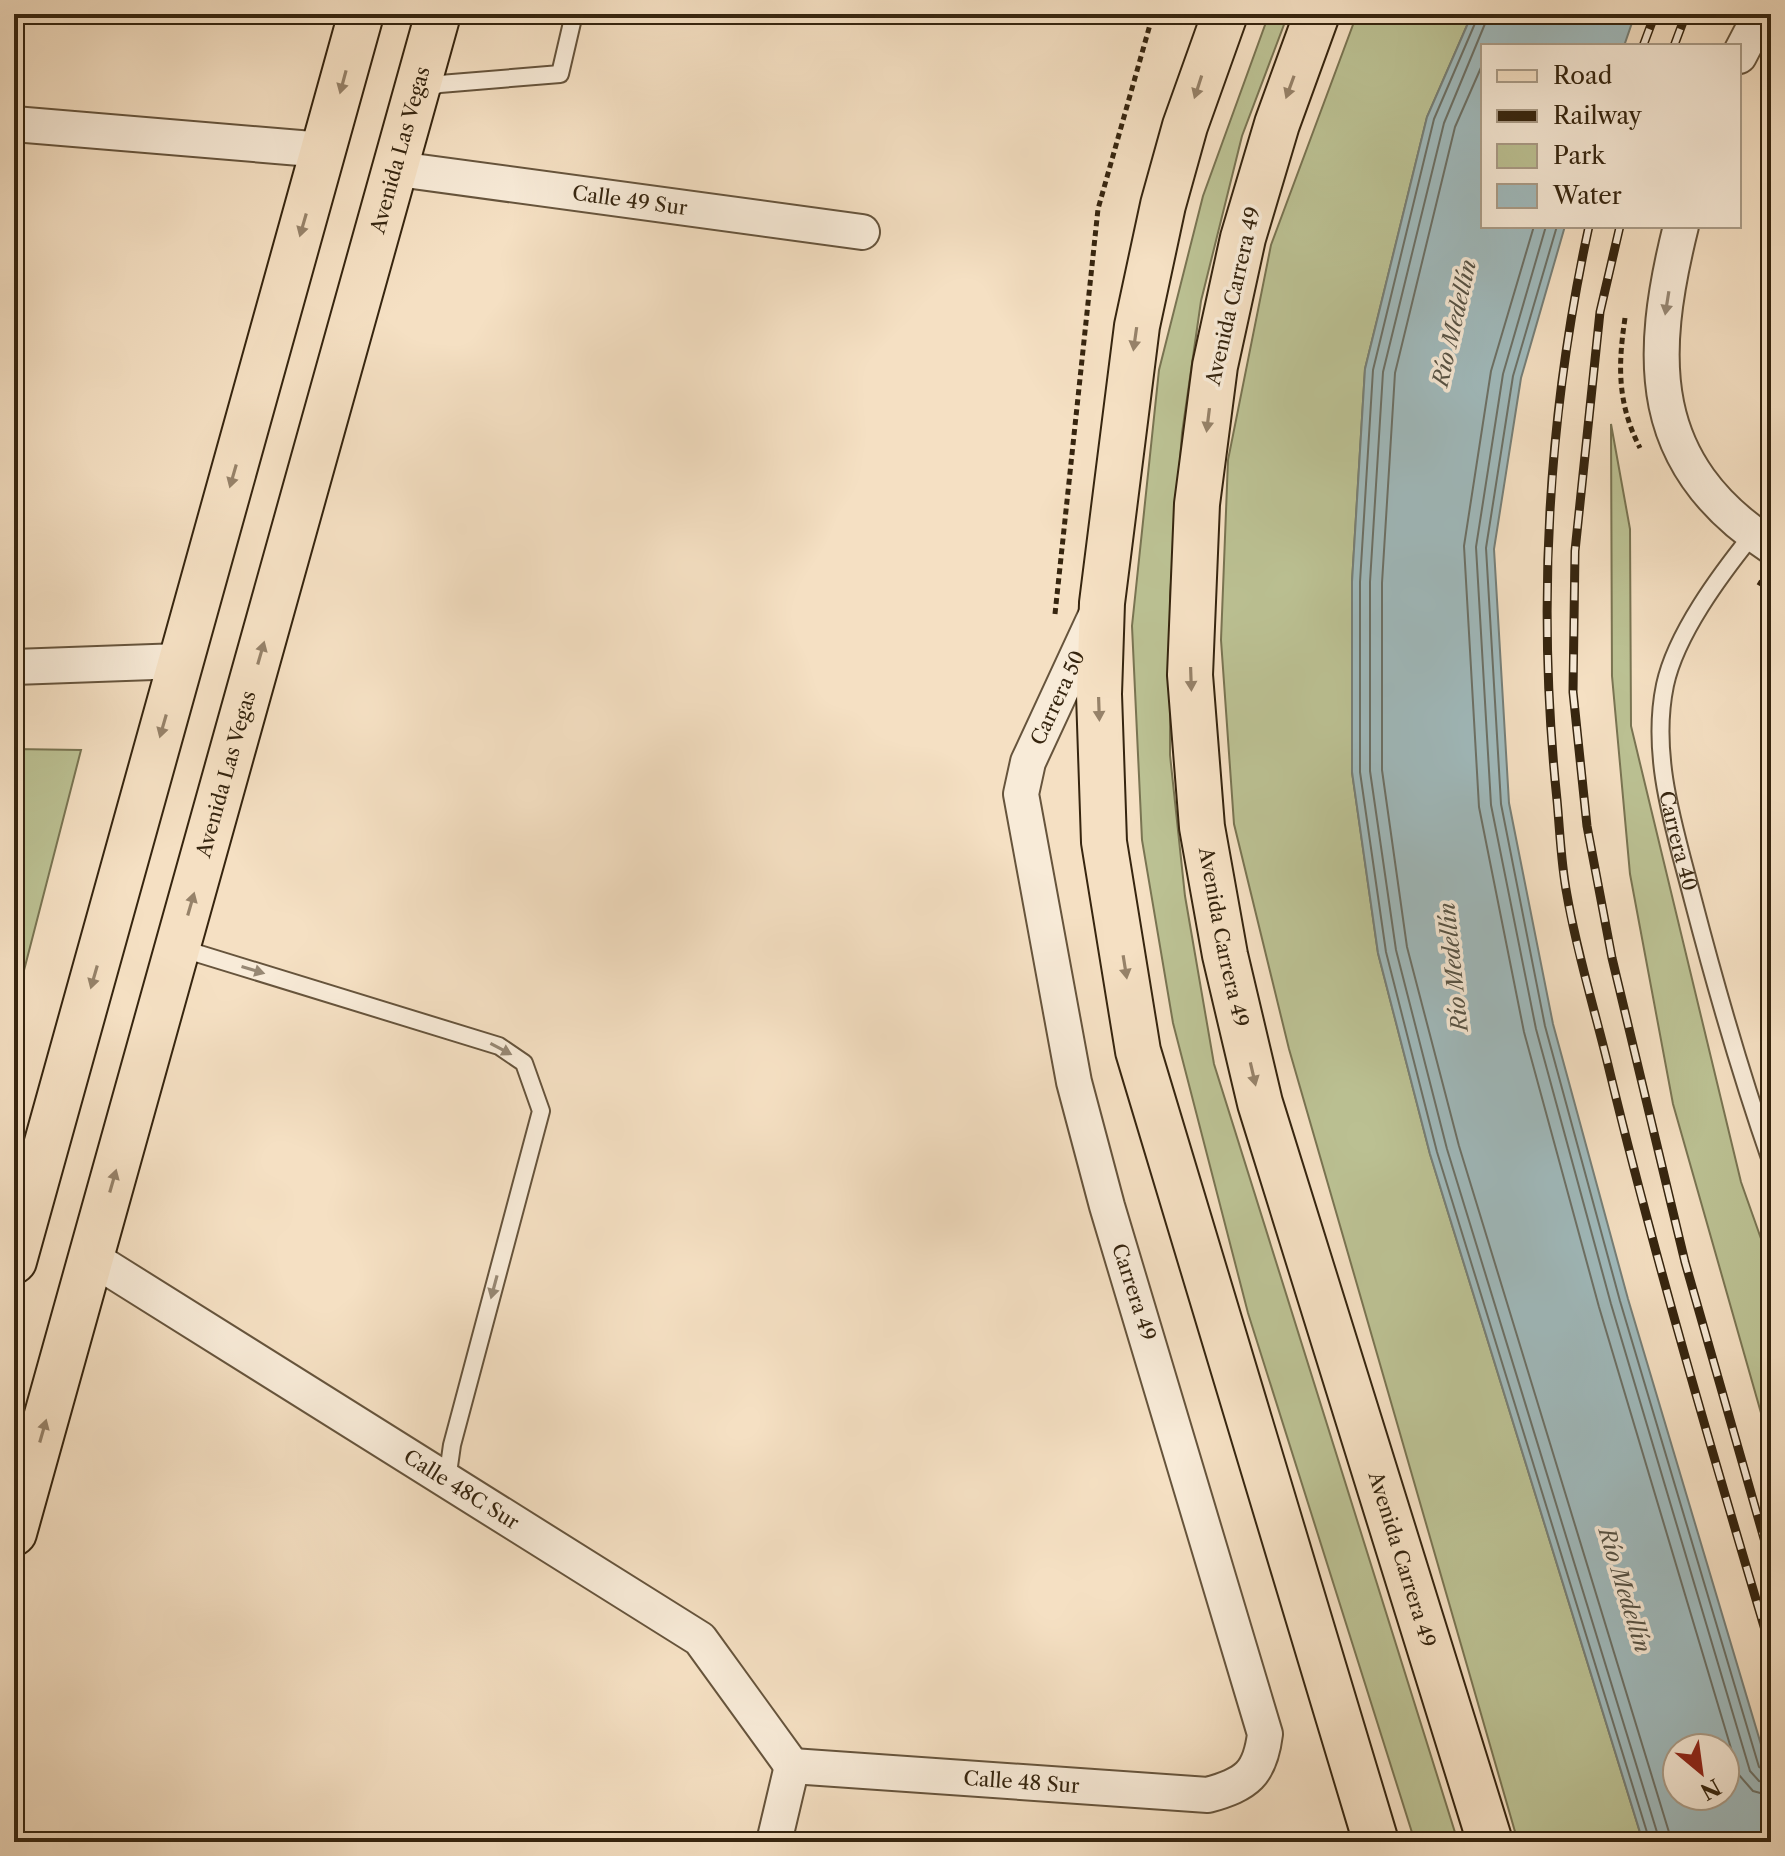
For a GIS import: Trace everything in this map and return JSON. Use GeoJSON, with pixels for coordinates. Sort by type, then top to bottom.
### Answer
{"type":"FeatureCollection","features":[{"type":"Feature","properties":{"kind":"main road"},"geometry":{"type":"LineString","coordinates":[[14,1261],[361,14]]}},
{"type":"Feature","properties":{"kind":"main road","name":"Avenida Las Vegas"},"geometry":{"type":"LineString","coordinates":[[14,1533],[398,169],[438,14]]}},
{"type":"Feature","properties":{"kind":"main road","name":"Avenida Carrera 49"},"geometry":{"type":"LineString","coordinates":[[1317,14],[1277,124],[1243,238],[1215,366],[1197,504],[1190,675],[1202,827],[1225,955],[1260,1103],[1490,1842]]}},
{"type":"Feature","properties":{"kind":"main road"},"geometry":{"type":"LineString","coordinates":[[1219,22],[1163,205],[1137,326],[1102,603],[1099,694],[1104,842],[1138,1051],[1376,1842]]}},
{"type":"Feature","properties":{"kind":"street"},"geometry":{"type":"LineString","coordinates":[[1741,52],[1761,14]]}},
{"type":"Feature","properties":{"kind":"street"},"geometry":{"type":"LineString","coordinates":[[14,124],[324,150]]}},
{"type":"Feature","properties":{"kind":"street","name":"Calle 49 Sur"},"geometry":{"type":"LineString","coordinates":[[398,169],[862,232]]}},
{"type":"Feature","properties":{"kind":"street","name":"Carrera 40"},"geometry":{"type":"LineString","coordinates":[[1681,228],[1660,346],[1662,399],[1674,437],[1710,494],[1762,540]]}},
{"type":"Feature","properties":{"kind":"street","name":"Carrera 50"},"geometry":{"type":"LineString","coordinates":[[1021,794],[1028,762],[1102,603]]}},
{"type":"Feature","properties":{"kind":"street"},"geometry":{"type":"LineString","coordinates":[[14,667],[181,661]]}},
{"type":"Feature","properties":{"kind":"street","name":"Carrera 49"},"geometry":{"type":"LineString","coordinates":[[1021,794],[1074,1082],[1107,1206],[1265,1734],[1262,1761],[1247,1779]]}},
{"type":"Feature","properties":{"kind":"street","name":"Calle 48C Sur"},"geometry":{"type":"LineString","coordinates":[[92,1258],[700,1639],[792,1766]]}},
{"type":"Feature","properties":{"kind":"street"},"geometry":{"type":"LineString","coordinates":[[774,1842],[792,1766]]}},
{"type":"Feature","properties":{"kind":"street","name":"Calle 48 Sur"},"geometry":{"type":"LineString","coordinates":[[792,1766],[1208,1795],[1247,1779]]}},
{"type":"Feature","properties":{"kind":"lane"},"geometry":{"type":"LineString","coordinates":[[418,90],[440,84],[560,74],[574,14]]}},
{"type":"Feature","properties":{"kind":"lane","name":"Carrera 40"},"geometry":{"type":"LineString","coordinates":[[1762,540],[1690,626],[1665,683],[1659,744],[1673,823],[1730,1041],[1771,1161]]}},
{"type":"Feature","properties":{"kind":"lane"},"geometry":{"type":"LineString","coordinates":[[179,947],[499,1046],[524,1063],[541,1111],[452,1445],[447,1480]]}},
{"type":"Feature","properties":{"kind":"path"},"geometry":{"type":"LineString","coordinates":[[1054,626],[1098,209],[1153,14]]}},
{"type":"Feature","properties":{"kind":"green space"},"geometry":{"type":"Polygon","coordinates":[[[1269,14],[1288,14],[1242,136],[1201,301],[1182,433],[1170,596],[1170,755],[1185,896],[1214,1064],[1458,1842],[1415,1842],[1248,1313],[1173,1023],[1142,840],[1132,626],[1159,370],[1203,196],[1269,14]]]}},
{"type":"Feature","properties":{"kind":"green space"},"geometry":{"type":"Polygon","coordinates":[[[1357,14],[1472,14],[1427,117],[1365,369],[1352,582],[1352,772],[1378,953],[1430,1154],[1643,1842],[1518,1842],[1289,1049],[1234,824],[1221,640],[1228,460],[1271,245],[1357,14]]]}},
{"type":"Feature","properties":{"kind":"green space"},"geometry":{"type":"Polygon","coordinates":[[[1611,424],[1630,529],[1631,726],[1741,1182],[1771,1267],[1771,1448],[1673,1104],[1630,874],[1612,676],[1611,424]]]}},
{"type":"Feature","properties":{"kind":"green space"},"geometry":{"type":"Polygon","coordinates":[[[14,749],[81,750],[14,1009],[14,749]]]}},
{"type":"Feature","properties":{"kind":"water","name":"Río Medellín"},"geometry":{"type":"Polygon","coordinates":[[[1472,14],[1635,14],[1625,44],[1481,44],[1481,228],[1564,228],[1521,378],[1494,549],[1509,803],[1553,1024],[1628,1299],[1771,1778],[1771,1842],[1643,1842],[1430,1154],[1378,953],[1352,772],[1352,582],[1365,369],[1427,117],[1472,14]]]}},
{"type":"Feature","properties":{"kind":"railway"},"geometry":{"type":"LineString","coordinates":[[1644,44],[1655,14]]}},
{"type":"Feature","properties":{"kind":"railway"},"geometry":{"type":"LineString","coordinates":[[1675,44],[1686,14]]}},
{"type":"Feature","properties":{"kind":"railway"},"geometry":{"type":"LineString","coordinates":[[1589,228],[1564,368],[1550,512],[1548,656],[1563,872],[1581,962],[1647,1218],[1771,1650]]}},
{"type":"Feature","properties":{"kind":"railway"},"geometry":{"type":"LineString","coordinates":[[1620,228],[1600,312],[1575,551],[1573,692],[1587,826],[1612,958],[1685,1262],[1771,1563]]}}]}
